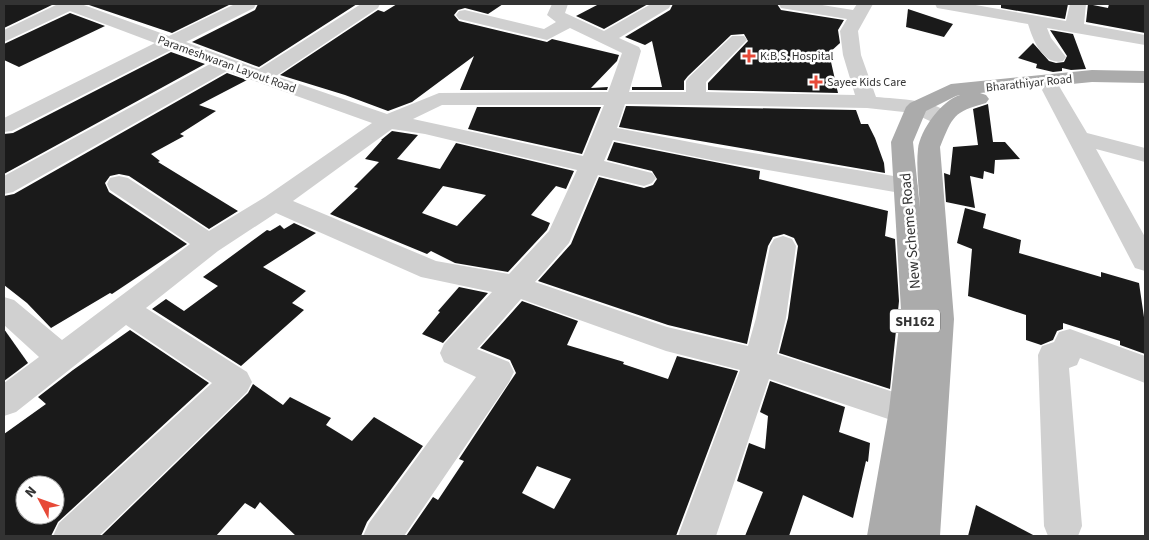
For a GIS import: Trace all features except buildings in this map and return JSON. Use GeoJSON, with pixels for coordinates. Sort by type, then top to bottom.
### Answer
{"type":"FeatureCollection","features":[{"type":"Feature","properties":{"kind":"main road","name":"Bharathiyar Road"},"geometry":{"type":"LineString","coordinates":[[929,112],[950,90],[1092,76],[1145,77]]}},
{"type":"Feature","properties":{"kind":"main road","name":"Bharathiyar Road"},"geometry":{"type":"LineString","coordinates":[[929,112],[962,100],[1052,90],[1145,88]]}},
{"type":"Feature","properties":{"kind":"main road","name":"New Scheme Road"},"geometry":{"type":"LineString","coordinates":[[886,536],[906,410],[916,310],[902,142],[929,112]]}},
{"type":"Feature","properties":{"kind":"main road","name":"New Scheme Road"},"geometry":{"type":"LineString","coordinates":[[921,536],[939,319],[929,147],[929,112]]}},
{"type":"Feature","properties":{"kind":"street"},"geometry":{"type":"LineString","coordinates":[[4,126],[248,4]]}},
{"type":"Feature","properties":{"kind":"street"},"geometry":{"type":"LineString","coordinates":[[261,77],[372,4]]}},
{"type":"Feature","properties":{"kind":"street"},"geometry":{"type":"LineString","coordinates":[[382,536],[498,372],[455,354],[560,236],[604,132],[632,51],[556,15],[560,4]]}},
{"type":"Feature","properties":{"kind":"street"},"geometry":{"type":"LineString","coordinates":[[605,38],[663,4]]}},
{"type":"Feature","properties":{"kind":"street"},"geometry":{"type":"LineString","coordinates":[[787,4],[861,10],[849,31],[852,55],[867,102]]}},
{"type":"Feature","properties":{"kind":"street"},"geometry":{"type":"LineString","coordinates":[[943,4],[977,7],[1036,21],[1145,40]]}},
{"type":"Feature","properties":{"kind":"street"},"geometry":{"type":"LineString","coordinates":[[1074,28],[1078,4]]}},
{"type":"Feature","properties":{"kind":"street"},"geometry":{"type":"LineString","coordinates":[[4,37],[68,5]]}},
{"type":"Feature","properties":{"kind":"street","name":"Parameshwaran Layout Road"},"geometry":{"type":"LineString","coordinates":[[68,5],[388,122],[425,128],[644,178]]}},
{"type":"Feature","properties":{"kind":"street"},"geometry":{"type":"LineString","coordinates":[[465,15],[547,35],[570,21]]}},
{"type":"Feature","properties":{"kind":"street"},"geometry":{"type":"LineString","coordinates":[[1036,21],[1042,39],[1056,57]]}},
{"type":"Feature","properties":{"kind":"street"},"geometry":{"type":"LineString","coordinates":[[696,98],[696,81],[738,40]]}},
{"type":"Feature","properties":{"kind":"street"},"geometry":{"type":"LineString","coordinates":[[4,186],[225,64]]}},
{"type":"Feature","properties":{"kind":"street"},"geometry":{"type":"LineString","coordinates":[[1052,90],[1145,261]]}},
{"type":"Feature","properties":{"kind":"street"},"geometry":{"type":"LineString","coordinates":[[4,402],[209,244],[274,203],[388,122],[439,99],[696,98],[867,102],[929,112]]}},
{"type":"Feature","properties":{"kind":"street"},"geometry":{"type":"LineString","coordinates":[[604,132],[716,154],[906,186]]}},
{"type":"Feature","properties":{"kind":"street"},"geometry":{"type":"LineString","coordinates":[[1078,138],[1145,155]]}},
{"type":"Feature","properties":{"kind":"street"},"geometry":{"type":"LineString","coordinates":[[119,184],[209,244]]}},
{"type":"Feature","properties":{"kind":"street"},"geometry":{"type":"LineString","coordinates":[[274,203],[431,270],[516,286],[666,339],[759,362],[906,410]]}},
{"type":"Feature","properties":{"kind":"street"},"geometry":{"type":"LineString","coordinates":[[697,536],[759,362],[771,318],[783,246]]}},
{"type":"Feature","properties":{"kind":"street"},"geometry":{"type":"LineString","coordinates":[[4,308],[61,357]]}},
{"type":"Feature","properties":{"kind":"street"},"geometry":{"type":"LineString","coordinates":[[72,536],[236,382],[125,308]]}},
{"type":"Feature","properties":{"kind":"street"},"geometry":{"type":"LineString","coordinates":[[1063,526],[1053,355],[1066,356],[1070,341],[1145,370]]}},
{"type":"Feature","properties":{"kind":"place","name":"K.B.S. Hospital"},"geometry":{"type":"Point","coordinates":[749,56]}},
{"type":"Feature","properties":{"kind":"place","name":"Sayee Kids Care"},"geometry":{"type":"Point","coordinates":[816,82]}}]}
